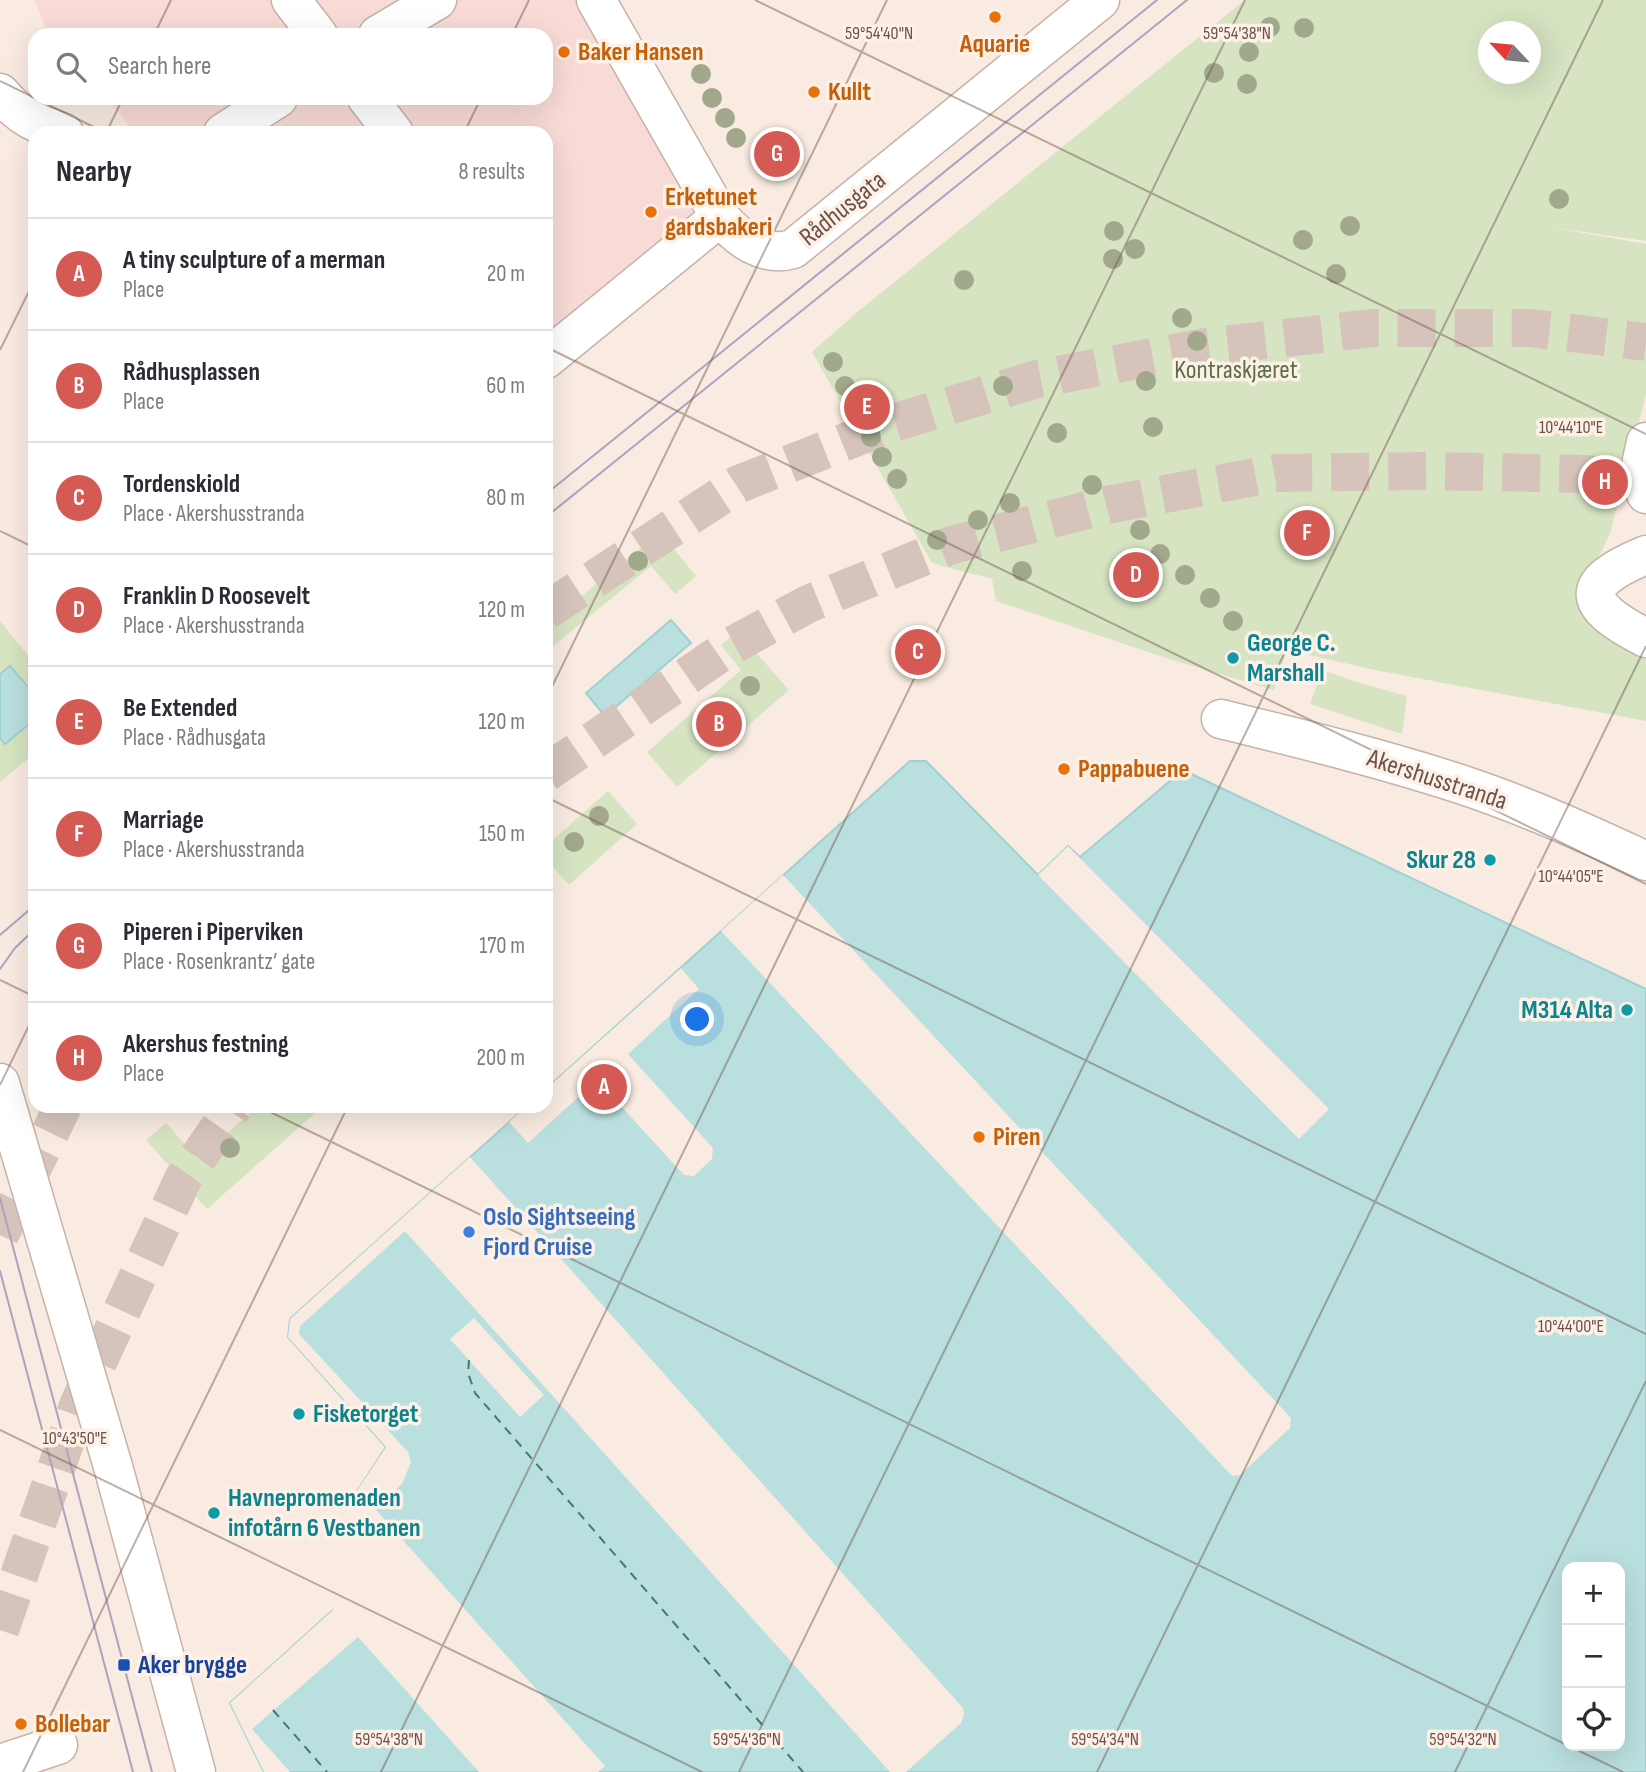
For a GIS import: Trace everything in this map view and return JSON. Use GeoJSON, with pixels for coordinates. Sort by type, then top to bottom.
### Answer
{"type":"FeatureCollection","features":[{"type":"Feature","properties":{"kind":"street"},"geometry":{"type":"LineString","coordinates":[[291,0],[313,28]]}},
{"type":"Feature","properties":{"kind":"street"},"geometry":{"type":"LineString","coordinates":[[390,28],[437,0]]}},
{"type":"Feature","properties":{"kind":"street","name":"Rådhusgata"},"geometry":{"type":"LineString","coordinates":[[596,0],[720,217],[741,238],[777,252],[793,249],[1100,0]]}},
{"type":"Feature","properties":{"kind":"street"},"geometry":{"type":"LineString","coordinates":[[0,93],[11,106],[31,121],[45,126]]}},
{"type":"Feature","properties":{"kind":"street"},"geometry":{"type":"LineString","coordinates":[[234,126],[267,105]]}},
{"type":"Feature","properties":{"kind":"street"},"geometry":{"type":"LineString","coordinates":[[372,105],[389,126]]}},
{"type":"Feature","properties":{"kind":"street"},"geometry":{"type":"LineString","coordinates":[[553,344],[720,217]]}},
{"type":"Feature","properties":{"kind":"street"},"geometry":{"type":"LineString","coordinates":[[1646,442],[1642,460],[1646,494]]}},
{"type":"Feature","properties":{"kind":"street"},"geometry":{"type":"LineString","coordinates":[[1646,555],[1608,573],[1599,583],[1595,594],[1598,605],[1607,616],[1646,638]]}},
{"type":"Feature","properties":{"kind":"street","name":"Akershusstranda"},"geometry":{"type":"LineString","coordinates":[[1221,719],[1340,749],[1464,785],[1563,822],[1646,861]]}},
{"type":"Feature","properties":{"kind":"street"},"geometry":{"type":"LineString","coordinates":[[0,1083],[114,1470],[196,1772]]}},
{"type":"Feature","properties":{"kind":"street"},"geometry":{"type":"LineString","coordinates":[[0,1161],[16,1170],[32,1189]]}},
{"type":"Feature","properties":{"kind":"street"},"geometry":{"type":"LineString","coordinates":[[0,1763],[58,1745]]}},
{"type":"Feature","properties":{"kind":"shaded area"},"geometry":{"type":"Polygon","coordinates":[[[34,0],[596,0],[720,217],[553,353],[553,126],[129,126],[113,105],[553,105],[553,28],[44,28],[34,0]]]}},
{"type":"Feature","properties":{"kind":"green space","name":"Kontraskjæret"},"geometry":{"type":"Polygon","coordinates":[[[1245,0],[1646,0],[1646,241],[1549,227],[1646,244],[1646,394],[1610,534],[1591,571],[1580,607],[1592,628],[1646,651],[1646,721],[1380,671],[1287,650],[1274,690],[1169,659],[996,601],[992,579],[932,563],[812,352],[856,313],[1245,0]]]}},
{"type":"Feature","properties":{"kind":"green space"},"geometry":{"type":"Polygon","coordinates":[[[660,532],[696,576],[675,594],[651,566],[553,646],[553,619],[660,532]]]}},
{"type":"Feature","properties":{"kind":"green space"},"geometry":{"type":"Polygon","coordinates":[[[0,621],[28,655],[28,759],[0,782],[0,621]]]}},
{"type":"Feature","properties":{"kind":"green space"},"geometry":{"type":"Polygon","coordinates":[[[737,631],[789,690],[677,787],[647,752],[741,670],[721,645],[737,631]]]}},
{"type":"Feature","properties":{"kind":"green space"},"geometry":{"type":"Polygon","coordinates":[[[1322,670],[1407,696],[1402,734],[1310,704],[1322,670]]]}},
{"type":"Feature","properties":{"kind":"green space"},"geometry":{"type":"Polygon","coordinates":[[[608,791],[637,824],[569,885],[553,867],[553,840],[608,791]]]}},
{"type":"Feature","properties":{"kind":"green space"},"geometry":{"type":"Polygon","coordinates":[[[250,1113],[315,1113],[207,1209],[146,1140],[166,1123],[198,1159],[250,1113]]]}},
{"type":"Feature","properties":{"kind":"water"},"geometry":{"type":"Polygon","coordinates":[[[671,620],[691,643],[605,716],[586,693],[671,620]]]}},
{"type":"Feature","properties":{"kind":"water"},"geometry":{"type":"Polygon","coordinates":[[[10,666],[28,687],[28,725],[5,744],[0,738],[0,674],[10,666]]]}},
{"type":"Feature","properties":{"kind":"water"},"geometry":{"type":"Polygon","coordinates":[[[910,761],[926,761],[1038,875],[1068,846],[1080,857],[1183,770],[1646,989],[1646,1772],[264,1772],[230,1703],[333,1610],[348,1505],[386,1447],[288,1337],[290,1319],[519,1113],[553,1113],[553,1083],[910,761]]]}},
{"type":"Feature","properties":{"kind":"pier"},"geometry":{"type":"Polygon","coordinates":[[[1068,846],[1329,1109],[1299,1139],[1038,875],[1068,846]]]}},
{"type":"Feature","properties":{"kind":"pier"},"geometry":{"type":"Polygon","coordinates":[[[783,875],[1291,1418],[1290,1428],[1240,1475],[1232,1476],[721,931],[783,875]]]}},
{"type":"Feature","properties":{"kind":"pier"},"geometry":{"type":"Polygon","coordinates":[[[681,968],[699,989],[628,1054],[713,1148],[712,1159],[694,1176],[684,1175],[597,1080],[528,1143],[509,1122],[519,1113],[553,1113],[553,1083],[681,968]]]}},
{"type":"Feature","properties":{"kind":"pier"},"geometry":{"type":"Polygon","coordinates":[[[470,1157],[963,1708],[961,1723],[906,1772],[890,1772],[405,1231],[300,1326],[299,1334],[408,1452],[411,1462],[402,1484],[375,1509],[605,1766],[598,1772],[479,1772],[358,1637],[252,1729],[290,1772],[264,1772],[230,1703],[333,1610],[302,1574],[386,1447],[288,1337],[290,1319],[470,1157]]]}},
{"type":"Feature","properties":{"kind":"pier"},"geometry":{"type":"Polygon","coordinates":[[[474,1318],[544,1395],[520,1417],[450,1339],[474,1318]]]}},
{"type":"Feature","properties":{"kind":"ferry route"},"geometry":{"type":"LineString","coordinates":[[469,1360],[468,1373],[475,1393],[803,1772]]}},
{"type":"Feature","properties":{"kind":"ferry route"},"geometry":{"type":"LineString","coordinates":[[273,1710],[327,1772]]}},
{"type":"Feature","properties":{"kind":"tunnel"},"geometry":{"type":"LineString","coordinates":[[553,606],[739,484],[893,423],[1037,379],[1205,347],[1373,328],[1530,328],[1646,342]]}},
{"type":"Feature","properties":{"kind":"tunnel"},"geometry":{"type":"LineString","coordinates":[[553,768],[731,646],[808,604],[952,545],[1107,505],[1276,473],[1432,471],[1587,474],[1646,483]]}},
{"type":"Feature","properties":{"kind":"tunnel"},"geometry":{"type":"LineString","coordinates":[[0,1235],[60,1113]]}},
{"type":"Feature","properties":{"kind":"tunnel"},"geometry":{"type":"LineString","coordinates":[[0,1630],[79,1403],[183,1179],[229,1113]]}},
{"type":"Feature","properties":{"kind":"tram line"},"geometry":{"type":"LineString","coordinates":[[553,488],[1157,0]]}},
{"type":"Feature","properties":{"kind":"tram line"},"geometry":{"type":"LineString","coordinates":[[553,511],[1187,0]]}},
{"type":"Feature","properties":{"kind":"tram line"},"geometry":{"type":"LineString","coordinates":[[0,935],[28,911]]}},
{"type":"Feature","properties":{"kind":"tram line"},"geometry":{"type":"LineString","coordinates":[[0,969],[28,936]]}},
{"type":"Feature","properties":{"kind":"tram line"},"geometry":{"type":"LineString","coordinates":[[0,1198],[152,1772]]}},
{"type":"Feature","properties":{"kind":"tram line"},"geometry":{"type":"LineString","coordinates":[[0,1271],[133,1772]]}},
{"type":"Feature","properties":{"kind":"place","name":"Aquarie"},"geometry":{"type":"Point","coordinates":[995,17]}},
{"type":"Feature","properties":{"kind":"place","name":"Baker Hansen"},"geometry":{"type":"Point","coordinates":[564,52]}},
{"type":"Feature","properties":{"kind":"place","name":"Kullt"},"geometry":{"type":"Point","coordinates":[814,92]}},
{"type":"Feature","properties":{"kind":"place","name":"Piperen i Piperviken"},"geometry":{"type":"Point","coordinates":[777,154]}},
{"type":"Feature","properties":{"kind":"place","name":"Erketunet gardsbakeri"},"geometry":{"type":"Point","coordinates":[651,212]}},
{"type":"Feature","properties":{"kind":"place","name":"Be Extended"},"geometry":{"type":"Point","coordinates":[867,407]}},
{"type":"Feature","properties":{"kind":"place","name":"Akershus festning"},"geometry":{"type":"Point","coordinates":[1605,482]}},
{"type":"Feature","properties":{"kind":"place","name":"Marriage"},"geometry":{"type":"Point","coordinates":[1307,533]}},
{"type":"Feature","properties":{"kind":"place","name":"Franklin D Roosevelt"},"geometry":{"type":"Point","coordinates":[1136,575]}},
{"type":"Feature","properties":{"kind":"place","name":"Tordenskiold"},"geometry":{"type":"Point","coordinates":[918,652]}},
{"type":"Feature","properties":{"kind":"place","name":"George C. Marshall"},"geometry":{"type":"Point","coordinates":[1233,658]}},
{"type":"Feature","properties":{"kind":"place","name":"Rådhusplassen"},"geometry":{"type":"Point","coordinates":[719,724]}},
{"type":"Feature","properties":{"kind":"place","name":"Pappabuene"},"geometry":{"type":"Point","coordinates":[1064,769]}},
{"type":"Feature","properties":{"kind":"place","name":"Skur 28"},"geometry":{"type":"Point","coordinates":[1490,860]}},
{"type":"Feature","properties":{"kind":"place","name":"M314 Alta"},"geometry":{"type":"Point","coordinates":[1627,1010]}},
{"type":"Feature","properties":{"kind":"place","name":"A tiny sculpture of a merman"},"geometry":{"type":"Point","coordinates":[604,1087]}},
{"type":"Feature","properties":{"kind":"place","name":"Piren"},"geometry":{"type":"Point","coordinates":[979,1137]}},
{"type":"Feature","properties":{"kind":"place","name":"Oslo Sightseeing Fjord Cruise"},"geometry":{"type":"Point","coordinates":[469,1232]}},
{"type":"Feature","properties":{"kind":"place","name":"Fisketorget"},"geometry":{"type":"Point","coordinates":[299,1414]}},
{"type":"Feature","properties":{"kind":"place","name":"Havnepromenaden infotårn 6 Vestbanen"},"geometry":{"type":"Point","coordinates":[214,1513]}},
{"type":"Feature","properties":{"kind":"place","name":"Aker brygge"},"geometry":{"type":"Point","coordinates":[124,1665]}},
{"type":"Feature","properties":{"kind":"place","name":"Bollebar"},"geometry":{"type":"Point","coordinates":[21,1724]}}]}
